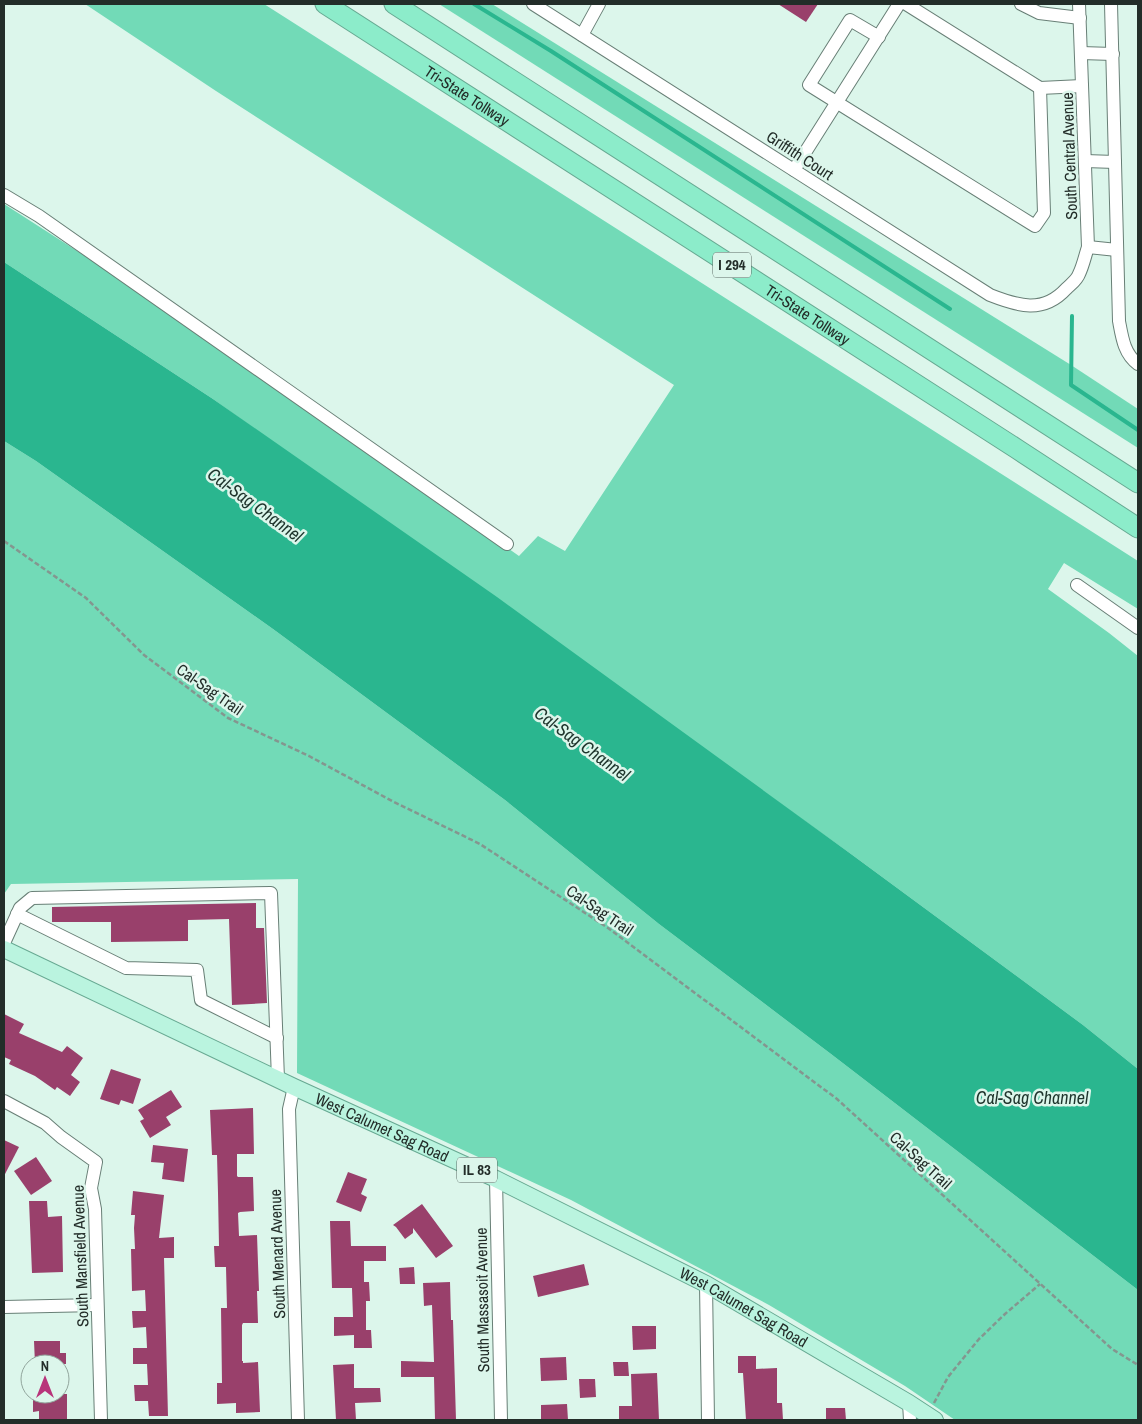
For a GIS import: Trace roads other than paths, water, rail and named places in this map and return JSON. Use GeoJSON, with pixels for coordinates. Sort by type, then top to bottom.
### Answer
{"type":"FeatureCollection","features":[{"type":"Feature","properties":{"kind":"highway","name":"Tri-State Tollway"},"geometry":{"type":"LineString","coordinates":[[325,4],[1009,443],[1138,528]]}},
{"type":"Feature","properties":{"kind":"highway","name":"I 294"},"geometry":{"type":"LineString","coordinates":[[394,4],[1138,483]]}},
{"type":"Feature","properties":{"kind":"main road","name":"West Calumet Sag Road"},"geometry":{"type":"LineString","coordinates":[[4,949],[278,1079],[496,1179],[706,1284],[909,1403],[931,1418]]}},
{"type":"Feature","properties":{"kind":"street","name":"Griffith Court"},"geometry":{"type":"LineString","coordinates":[[533,4],[990,295],[1011,303],[1028,306],[1046,303],[1058,297]]}},
{"type":"Feature","properties":{"kind":"street"},"geometry":{"type":"LineString","coordinates":[[582,35],[599,4]]}},
{"type":"Feature","properties":{"kind":"street"},"geometry":{"type":"LineString","coordinates":[[794,170],[899,4]]}},
{"type":"Feature","properties":{"kind":"street"},"geometry":{"type":"LineString","coordinates":[[906,4],[1040,88],[1082,86]]}},
{"type":"Feature","properties":{"kind":"street"},"geometry":{"type":"LineString","coordinates":[[1021,4],[1038,13],[1080,18]]}},
{"type":"Feature","properties":{"kind":"street","name":"South Central Avenue"},"geometry":{"type":"LineString","coordinates":[[1058,297],[1078,276],[1088,248],[1079,4]]}},
{"type":"Feature","properties":{"kind":"street"},"geometry":{"type":"LineString","coordinates":[[1112,4],[1119,321],[1125,349],[1138,364]]}},
{"type":"Feature","properties":{"kind":"street"},"geometry":{"type":"LineString","coordinates":[[879,37],[850,20],[809,85],[1035,226],[1044,213],[1040,88]]}},
{"type":"Feature","properties":{"kind":"street"},"geometry":{"type":"LineString","coordinates":[[1081,54],[1113,54]]}},
{"type":"Feature","properties":{"kind":"street"},"geometry":{"type":"LineString","coordinates":[[1085,161],[1115,162]]}},
{"type":"Feature","properties":{"kind":"street"},"geometry":{"type":"LineString","coordinates":[[4,195],[47,221],[507,544]]}},
{"type":"Feature","properties":{"kind":"street"},"geometry":{"type":"LineString","coordinates":[[1088,248],[1117,250]]}},
{"type":"Feature","properties":{"kind":"street"},"geometry":{"type":"LineString","coordinates":[[1077,586],[1138,628]]}},
{"type":"Feature","properties":{"kind":"street"},"geometry":{"type":"LineString","coordinates":[[4,943],[20,908],[32,898],[271,893],[278,1079]]}},
{"type":"Feature","properties":{"kind":"street"},"geometry":{"type":"LineString","coordinates":[[17,914],[126,968],[197,970],[201,1000],[276,1038]]}},
{"type":"Feature","properties":{"kind":"street","name":"South Menard Avenue"},"geometry":{"type":"LineString","coordinates":[[294,1086],[289,1109],[298,1420]]}},
{"type":"Feature","properties":{"kind":"street","name":"South Mansfield Avenue"},"geometry":{"type":"LineString","coordinates":[[9,1103],[44,1123],[96,1162],[91,1188],[95,1209],[101,1420]]}},
{"type":"Feature","properties":{"kind":"street","name":"South Massasoit Avenue"},"geometry":{"type":"LineString","coordinates":[[496,1179],[501,1420]]}},
{"type":"Feature","properties":{"kind":"street"},"geometry":{"type":"LineString","coordinates":[[706,1284],[708,1420]]}},
{"type":"Feature","properties":{"kind":"street"},"geometry":{"type":"LineString","coordinates":[[4,1307],[97,1305]]}},
{"type":"Feature","properties":{"kind":"street"},"geometry":{"type":"LineString","coordinates":[[909,1403],[910,1420]]}},
{"type":"Feature","properties":{"kind":"water","name":"Cal-Sag Channel"},"geometry":{"type":"Polygon","coordinates":[[[4,262],[213,399],[497,597],[851,854],[1083,1025],[1138,1069],[1138,1290],[659,924],[505,800],[273,629],[36,461],[4,441],[4,262]]]}},
{"type":"Feature","properties":{"kind":"waterway"},"geometry":{"type":"LineString","coordinates":[[474,4],[551,51],[950,309]]}},
{"type":"Feature","properties":{"kind":"waterway"},"geometry":{"type":"LineString","coordinates":[[1072,316],[1071,385],[1138,430]]}}]}
